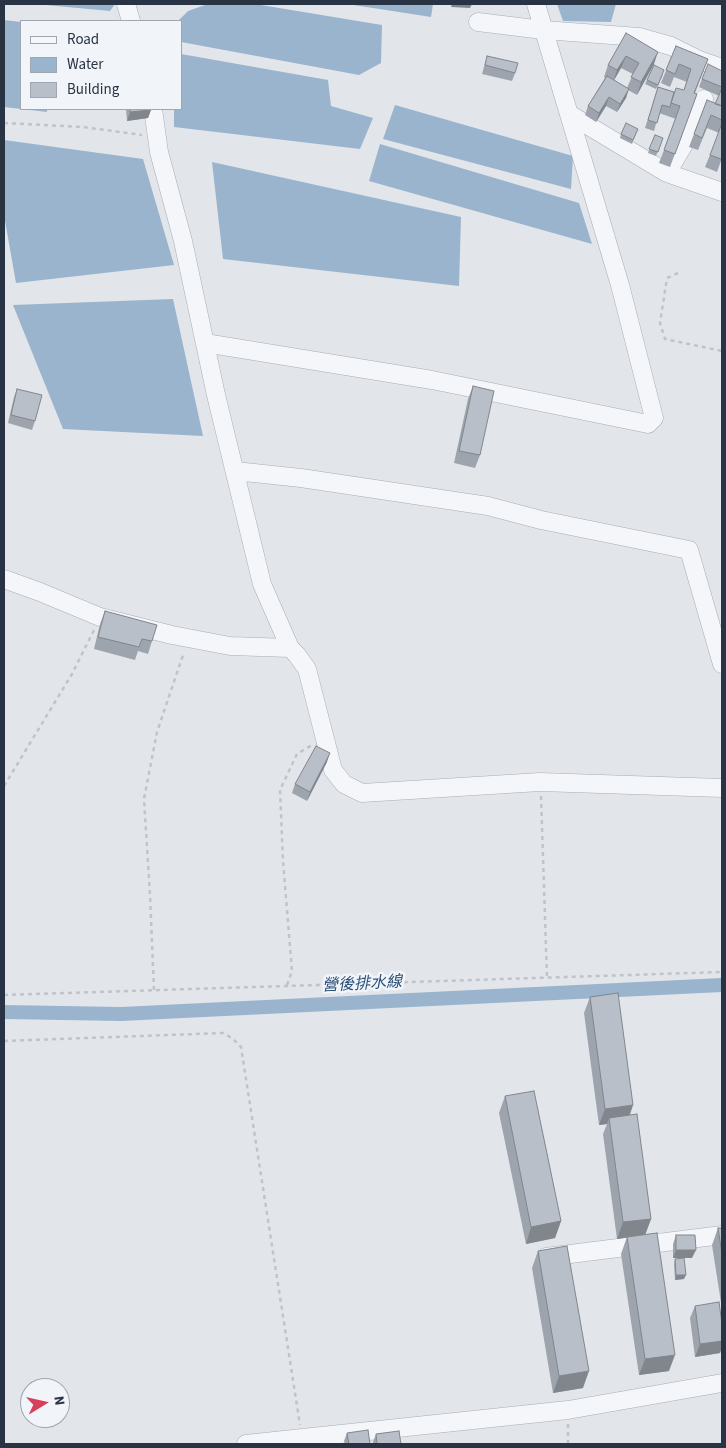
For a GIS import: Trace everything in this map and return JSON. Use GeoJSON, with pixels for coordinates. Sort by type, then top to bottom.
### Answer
{"type":"FeatureCollection","features":[{"type":"Feature","properties":{"kind":"lane"},"geometry":{"type":"LineString","coordinates":[[126,4],[131,20]]}},
{"type":"Feature","properties":{"kind":"lane"},"geometry":{"type":"LineString","coordinates":[[205,343],[432,380],[648,424],[654,418],[634,339],[536,4]]}},
{"type":"Feature","properties":{"kind":"lane"},"geometry":{"type":"LineString","coordinates":[[478,22],[543,30],[639,37],[671,46],[722,68]]}},
{"type":"Feature","properties":{"kind":"lane"},"geometry":{"type":"LineString","coordinates":[[667,173],[683,146],[704,99]]}},
{"type":"Feature","properties":{"kind":"lane"},"geometry":{"type":"LineString","coordinates":[[154,110],[159,152],[183,241],[262,584],[290,648],[306,669],[333,770],[344,784],[362,793],[540,782],[722,788]]}},
{"type":"Feature","properties":{"kind":"lane"},"geometry":{"type":"LineString","coordinates":[[568,114],[667,173],[722,192]]}},
{"type":"Feature","properties":{"kind":"lane"},"geometry":{"type":"LineString","coordinates":[[235,471],[301,478],[488,506],[542,520],[689,550],[722,664]]}},
{"type":"Feature","properties":{"kind":"lane"},"geometry":{"type":"LineString","coordinates":[[4,579],[40,592],[100,618],[230,646],[290,648]]}},
{"type":"Feature","properties":{"kind":"lane"},"geometry":{"type":"LineString","coordinates":[[543,1258],[722,1235]]}},
{"type":"Feature","properties":{"kind":"lane"},"geometry":{"type":"LineString","coordinates":[[246,1444],[568,1410],[722,1383]]}},
{"type":"Feature","properties":{"kind":"path"},"geometry":{"type":"LineString","coordinates":[[4,123],[83,127],[142,135],[159,152]]}},
{"type":"Feature","properties":{"kind":"path"},"geometry":{"type":"LineString","coordinates":[[678,273],[667,278],[660,322],[665,339],[722,351]]}},
{"type":"Feature","properties":{"kind":"path"},"geometry":{"type":"LineString","coordinates":[[4,786],[72,674],[100,618]]}},
{"type":"Feature","properties":{"kind":"path"},"geometry":{"type":"LineString","coordinates":[[154,990],[144,799],[157,732],[189,638]]}},
{"type":"Feature","properties":{"kind":"path"},"geometry":{"type":"LineString","coordinates":[[287,985],[292,971],[283,861],[280,790],[297,754],[325,738]]}},
{"type":"Feature","properties":{"kind":"path"},"geometry":{"type":"LineString","coordinates":[[540,782],[547,978]]}},
{"type":"Feature","properties":{"kind":"path"},"geometry":{"type":"LineString","coordinates":[[4,995],[722,972]]}},
{"type":"Feature","properties":{"kind":"path"},"geometry":{"type":"LineString","coordinates":[[4,1041],[224,1033],[241,1047],[302,1438]]}},
{"type":"Feature","properties":{"kind":"path"},"geometry":{"type":"LineString","coordinates":[[568,1410],[568,1444]]}},
{"type":"Feature","properties":{"kind":"water"},"geometry":{"type":"Polygon","coordinates":[[[35,4],[115,4],[110,11],[35,4]]]}},
{"type":"Feature","properties":{"kind":"water"},"geometry":{"type":"Polygon","coordinates":[[[208,4],[255,4],[382,25],[381,63],[359,75],[182,42],[182,20],[179,20],[188,11],[208,4]]]}},
{"type":"Feature","properties":{"kind":"water"},"geometry":{"type":"Polygon","coordinates":[[[347,4],[433,4],[431,17],[347,4]]]}},
{"type":"Feature","properties":{"kind":"water"},"geometry":{"type":"Polygon","coordinates":[[[557,4],[616,4],[611,22],[563,21],[557,4]]]}},
{"type":"Feature","properties":{"kind":"water"},"geometry":{"type":"Polygon","coordinates":[[[4,20],[20,22],[20,109],[4,107],[4,20]]]}},
{"type":"Feature","properties":{"kind":"water"},"geometry":{"type":"Polygon","coordinates":[[[182,54],[328,80],[331,106],[373,118],[360,149],[174,127],[174,110],[182,110],[182,54]]]}},
{"type":"Feature","properties":{"kind":"water"},"geometry":{"type":"Polygon","coordinates":[[[395,105],[573,156],[571,189],[383,139],[395,105]]]}},
{"type":"Feature","properties":{"kind":"water"},"geometry":{"type":"Polygon","coordinates":[[[30,110],[47,110],[47,112],[30,110]]]}},
{"type":"Feature","properties":{"kind":"water"},"geometry":{"type":"Polygon","coordinates":[[[4,140],[143,159],[174,265],[16,283],[4,215],[4,140]]]}},
{"type":"Feature","properties":{"kind":"water"},"geometry":{"type":"Polygon","coordinates":[[[380,144],[579,203],[592,244],[369,181],[380,144]]]}},
{"type":"Feature","properties":{"kind":"water"},"geometry":{"type":"Polygon","coordinates":[[[212,162],[461,217],[459,286],[223,259],[212,162]]]}},
{"type":"Feature","properties":{"kind":"water"},"geometry":{"type":"Polygon","coordinates":[[[173,299],[203,436],[63,429],[13,305],[173,299]]]}},
{"type":"Feature","properties":{"kind":"building"},"geometry":{"type":"Polygon","coordinates":[[[626,33],[658,52],[641,82],[631,77],[639,63],[626,56],[617,70],[608,65],[626,33]]]}},
{"type":"Feature","properties":{"kind":"building"},"geometry":{"type":"Polygon","coordinates":[[[676,46],[708,59],[694,93],[697,94],[675,154],[664,150],[680,106],[671,103],[676,88],[684,90],[691,69],[679,64],[675,74],[666,70],[676,46]]]}},
{"type":"Feature","properties":{"kind":"building"},"geometry":{"type":"Polygon","coordinates":[[[487,56],[518,63],[515,73],[485,65],[487,56]]]}},
{"type":"Feature","properties":{"kind":"building"},"geometry":{"type":"Polygon","coordinates":[[[708,64],[722,71],[722,87],[702,79],[708,64]]]}},
{"type":"Feature","properties":{"kind":"building"},"geometry":{"type":"Polygon","coordinates":[[[654,65],[664,70],[658,85],[647,80],[654,65]]]}},
{"type":"Feature","properties":{"kind":"building"},"geometry":{"type":"Polygon","coordinates":[[[607,76],[629,89],[620,104],[609,97],[599,113],[588,106],[607,76]]]}},
{"type":"Feature","properties":{"kind":"building"},"geometry":{"type":"Polygon","coordinates":[[[658,87],[674,92],[670,107],[662,105],[657,123],[648,120],[658,87]]]}},
{"type":"Feature","properties":{"kind":"building"},"geometry":{"type":"Polygon","coordinates":[[[722,88],[722,106],[715,104],[722,88]]]}},
{"type":"Feature","properties":{"kind":"building"},"geometry":{"type":"Polygon","coordinates":[[[707,100],[722,106],[722,120],[711,115],[702,138],[694,134],[707,100]]]}},
{"type":"Feature","properties":{"kind":"building"},"geometry":{"type":"Polygon","coordinates":[[[130,110],[151,110],[130,112],[130,110]]]}},
{"type":"Feature","properties":{"kind":"building"},"geometry":{"type":"Polygon","coordinates":[[[626,123],[638,129],[633,140],[621,134],[626,123]]]}},
{"type":"Feature","properties":{"kind":"building"},"geometry":{"type":"Polygon","coordinates":[[[722,123],[722,157],[721,159],[710,155],[722,123]]]}},
{"type":"Feature","properties":{"kind":"building"},"geometry":{"type":"Polygon","coordinates":[[[655,135],[663,138],[658,152],[649,149],[655,135]]]}},
{"type":"Feature","properties":{"kind":"building"},"geometry":{"type":"Polygon","coordinates":[[[473,386],[494,391],[480,455],[459,451],[473,386]]]}},
{"type":"Feature","properties":{"kind":"building"},"geometry":{"type":"Polygon","coordinates":[[[17,389],[42,395],[35,421],[11,415],[17,389]]]}},
{"type":"Feature","properties":{"kind":"building"},"geometry":{"type":"Polygon","coordinates":[[[105,611],[157,625],[152,641],[142,639],[139,647],[98,637],[105,611]]]}},
{"type":"Feature","properties":{"kind":"building"},"geometry":{"type":"Polygon","coordinates":[[[316,746],[330,753],[310,792],[295,784],[316,746]]]}},
{"type":"Feature","properties":{"kind":"building"},"geometry":{"type":"Polygon","coordinates":[[[618,993],[633,1105],[605,1109],[590,997],[618,993]]]}},
{"type":"Feature","properties":{"kind":"building"},"geometry":{"type":"Polygon","coordinates":[[[534,1091],[561,1221],[531,1227],[505,1096],[534,1091]]]}},
{"type":"Feature","properties":{"kind":"building"},"geometry":{"type":"Polygon","coordinates":[[[637,1114],[651,1219],[623,1222],[609,1118],[637,1114]]]}},
{"type":"Feature","properties":{"kind":"building"},"geometry":{"type":"Polygon","coordinates":[[[718,1228],[722,1228],[722,1254],[718,1228]]]}},
{"type":"Feature","properties":{"kind":"building"},"geometry":{"type":"Polygon","coordinates":[[[657,1233],[675,1355],[645,1359],[627,1237],[657,1233]]]}},
{"type":"Feature","properties":{"kind":"building"},"geometry":{"type":"Polygon","coordinates":[[[676,1235],[695,1235],[696,1250],[676,1250],[676,1235]]]}},
{"type":"Feature","properties":{"kind":"building"},"geometry":{"type":"Polygon","coordinates":[[[567,1246],[589,1371],[559,1376],[538,1251],[567,1246]]]}},
{"type":"Feature","properties":{"kind":"building"},"geometry":{"type":"Polygon","coordinates":[[[684,1258],[686,1275],[676,1275],[675,1259],[684,1258]]]}},
{"type":"Feature","properties":{"kind":"building"},"geometry":{"type":"Polygon","coordinates":[[[719,1302],[722,1341],[700,1344],[695,1306],[719,1302]]]}},
{"type":"Feature","properties":{"kind":"building"},"geometry":{"type":"Polygon","coordinates":[[[368,1430],[370,1444],[349,1444],[347,1433],[368,1430]]]}},
{"type":"Feature","properties":{"kind":"building"},"geometry":{"type":"Polygon","coordinates":[[[399,1431],[401,1444],[377,1444],[376,1434],[399,1431]]]}},
{"type":"Feature","properties":{"kind":"waterway","name":"營後排水線"},"geometry":{"type":"LineString","coordinates":[[4,1012],[121,1014],[722,985]]}}]}
